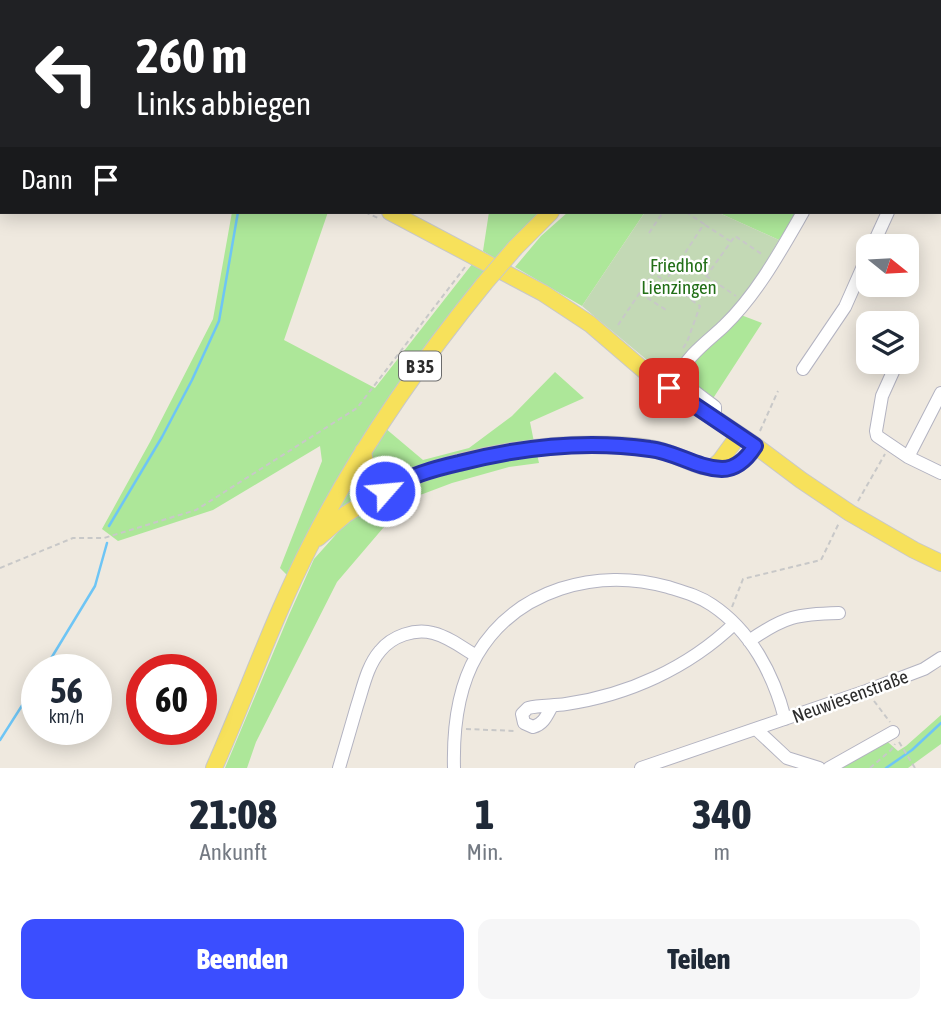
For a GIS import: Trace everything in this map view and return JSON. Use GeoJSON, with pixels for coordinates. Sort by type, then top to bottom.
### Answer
{"type":"FeatureCollection","features":[{"type":"Feature","properties":{"kind":"main road"},"geometry":{"type":"LineString","coordinates":[[394,214],[543,293],[590,324],[647,373],[801,480],[850,513],[941,563]]}},
{"type":"Feature","properties":{"kind":"main road","name":"B 35"},"geometry":{"type":"LineString","coordinates":[[214,768],[283,603],[311,544],[363,452],[424,360],[484,284],[549,214]]}},
{"type":"Feature","properties":{"kind":"main road"},"geometry":{"type":"LineString","coordinates":[[712,468],[739,435]]}},
{"type":"Feature","properties":{"kind":"main road"},"geometry":{"type":"LineString","coordinates":[[311,544],[346,514],[401,481],[437,468],[515,451],[588,445],[654,449],[693,464],[724,469],[734,467],[750,454],[754,445]]}},
{"type":"Feature","properties":{"kind":"main road"},"geometry":{"type":"LineString","coordinates":[[363,452],[367,470],[372,477],[387,483],[401,481]]}},
{"type":"Feature","properties":{"kind":"street"},"geometry":{"type":"LineString","coordinates":[[713,418],[715,407],[687,385],[683,380],[682,370],[688,360],[745,302],[774,263],[802,214]]}},
{"type":"Feature","properties":{"kind":"street"},"geometry":{"type":"LineString","coordinates":[[878,234],[887,214]]}},
{"type":"Feature","properties":{"kind":"street"},"geometry":{"type":"LineString","coordinates":[[803,369],[845,307],[856,283]]}},
{"type":"Feature","properties":{"kind":"street"},"geometry":{"type":"LineString","coordinates":[[892,374],[882,396],[877,436],[908,457],[941,473]]}},
{"type":"Feature","properties":{"kind":"street"},"geometry":{"type":"LineString","coordinates":[[908,457],[941,393]]}},
{"type":"Feature","properties":{"kind":"street"},"geometry":{"type":"LineString","coordinates":[[454,768],[454,729],[459,701],[476,656],[498,627],[529,602],[584,582],[623,579],[664,586],[699,597],[710,604],[750,641],[774,686],[785,719]]}},
{"type":"Feature","properties":{"kind":"street"},"geometry":{"type":"LineString","coordinates":[[750,641],[773,625],[797,615],[839,613]]}},
{"type":"Feature","properties":{"kind":"street"},"geometry":{"type":"LineString","coordinates":[[528,726],[522,714],[528,708],[600,697],[675,669],[705,649],[731,621]]}},
{"type":"Feature","properties":{"kind":"street"},"geometry":{"type":"LineString","coordinates":[[339,768],[372,663],[389,643],[411,633],[425,632],[440,636],[476,656]]}},
{"type":"Feature","properties":{"kind":"street","name":"Neuwiesenstraße"},"geometry":{"type":"LineString","coordinates":[[641,768],[666,764],[866,691],[925,669],[941,658]]}},
{"type":"Feature","properties":{"kind":"street"},"geometry":{"type":"LineString","coordinates":[[756,729],[787,758],[820,768]]}},
{"type":"Feature","properties":{"kind":"street"},"geometry":{"type":"LineString","coordinates":[[829,768],[895,736]]}},
{"type":"Feature","properties":{"kind":"path"},"geometry":{"type":"LineString","coordinates":[[649,233],[662,214]]}},
{"type":"Feature","properties":{"kind":"path"},"geometry":{"type":"LineString","coordinates":[[689,214],[731,242]]}},
{"type":"Feature","properties":{"kind":"path"},"geometry":{"type":"LineString","coordinates":[[665,281],[704,224]]}},
{"type":"Feature","properties":{"kind":"path"},"geometry":{"type":"LineString","coordinates":[[690,299],[735,236],[774,263]]}},
{"type":"Feature","properties":{"kind":"path"},"geometry":{"type":"LineString","coordinates":[[0,568],[73,538],[104,538],[196,510],[357,408],[474,256]]}},
{"type":"Feature","properties":{"kind":"path"},"geometry":{"type":"LineString","coordinates":[[681,259],[745,302]]}},
{"type":"Feature","properties":{"kind":"path"},"geometry":{"type":"LineString","coordinates":[[618,325],[653,273],[700,306],[687,342],[681,350]]}},
{"type":"Feature","properties":{"kind":"path"},"geometry":{"type":"LineString","coordinates":[[640,293],[666,310]]}},
{"type":"Feature","properties":{"kind":"path"},"geometry":{"type":"LineString","coordinates":[[754,445],[778,391]]}},
{"type":"Feature","properties":{"kind":"path"},"geometry":{"type":"LineString","coordinates":[[731,621],[743,579],[821,560],[841,519],[850,513],[889,446]]}},
{"type":"Feature","properties":{"kind":"path"},"geometry":{"type":"LineString","coordinates":[[866,691],[889,719],[895,736],[915,767]]}},
{"type":"Feature","properties":{"kind":"path"},"geometry":{"type":"LineString","coordinates":[[454,729],[520,731],[528,726]]}},
{"type":"Feature","properties":{"kind":"path"},"geometry":{"type":"LineString","coordinates":[[870,768],[891,750],[895,736]]}},
{"type":"Feature","properties":{"kind":"green space"},"geometry":{"type":"Polygon","coordinates":[[[232,214],[327,214],[284,340],[375,388],[473,263],[487,272],[290,578],[280,568],[322,461],[320,446],[213,510],[118,541],[102,529],[213,319],[232,214]]]}},
{"type":"Feature","properties":{"kind":"green space"},"geometry":{"type":"Polygon","coordinates":[[[489,214],[543,214],[496,259],[483,251],[489,214]]]}},
{"type":"Feature","properties":{"kind":"green space"},"geometry":{"type":"Polygon","coordinates":[[[566,214],[644,214],[582,306],[515,267],[541,236],[566,214]]]}},
{"type":"Feature","properties":{"kind":"green space","name":"Friedhof Lienzingen"},"geometry":{"type":"Polygon","coordinates":[[[644,214],[721,214],[779,240],[751,288],[733,312],[675,369],[671,380],[582,306],[644,214]]]}},
{"type":"Feature","properties":{"kind":"green space"},"geometry":{"type":"Polygon","coordinates":[[[721,214],[796,214],[779,240],[721,214]]]}},
{"type":"Feature","properties":{"kind":"green space"},"geometry":{"type":"Polygon","coordinates":[[[733,312],[762,323],[712,400],[694,388],[671,380],[683,362],[733,312]]]}},
{"type":"Feature","properties":{"kind":"green space"},"geometry":{"type":"Polygon","coordinates":[[[555,372],[584,398],[530,422],[534,442],[388,476],[376,472],[371,453],[385,428],[423,460],[469,448],[512,416],[555,372]]]}},
{"type":"Feature","properties":{"kind":"green space"},"geometry":{"type":"Polygon","coordinates":[[[537,454],[539,463],[509,467],[452,483],[407,500],[337,582],[256,742],[247,768],[225,768],[314,559],[349,520],[382,499],[431,479],[537,454]]]}},
{"type":"Feature","properties":{"kind":"green space"},"geometry":{"type":"Polygon","coordinates":[[[359,473],[371,487],[338,508],[359,473]]]}},
{"type":"Feature","properties":{"kind":"green space"},"geometry":{"type":"Polygon","coordinates":[[[941,715],[941,744],[908,768],[824,768],[881,736],[898,751],[941,715]]]}},
{"type":"Feature","properties":{"kind":"waterway"},"geometry":{"type":"LineString","coordinates":[[109,526],[162,437],[219,321],[238,214]]}},
{"type":"Feature","properties":{"kind":"waterway"},"geometry":{"type":"LineString","coordinates":[[54,654],[95,586],[107,543]]}},
{"type":"Feature","properties":{"kind":"waterway"},"geometry":{"type":"LineString","coordinates":[[0,740],[21,707]]}},
{"type":"Feature","properties":{"kind":"waterway"},"geometry":{"type":"LineString","coordinates":[[886,768],[912,750],[941,723]]}},
{"type":"Feature","properties":{"kind":"route"},"geometry":{"type":"LineString","coordinates":[[385,491],[401,481],[437,468],[477,458],[555,446],[625,446],[654,449],[693,464],[724,469],[734,467],[750,454],[755,446],[669,388]]}}]}
